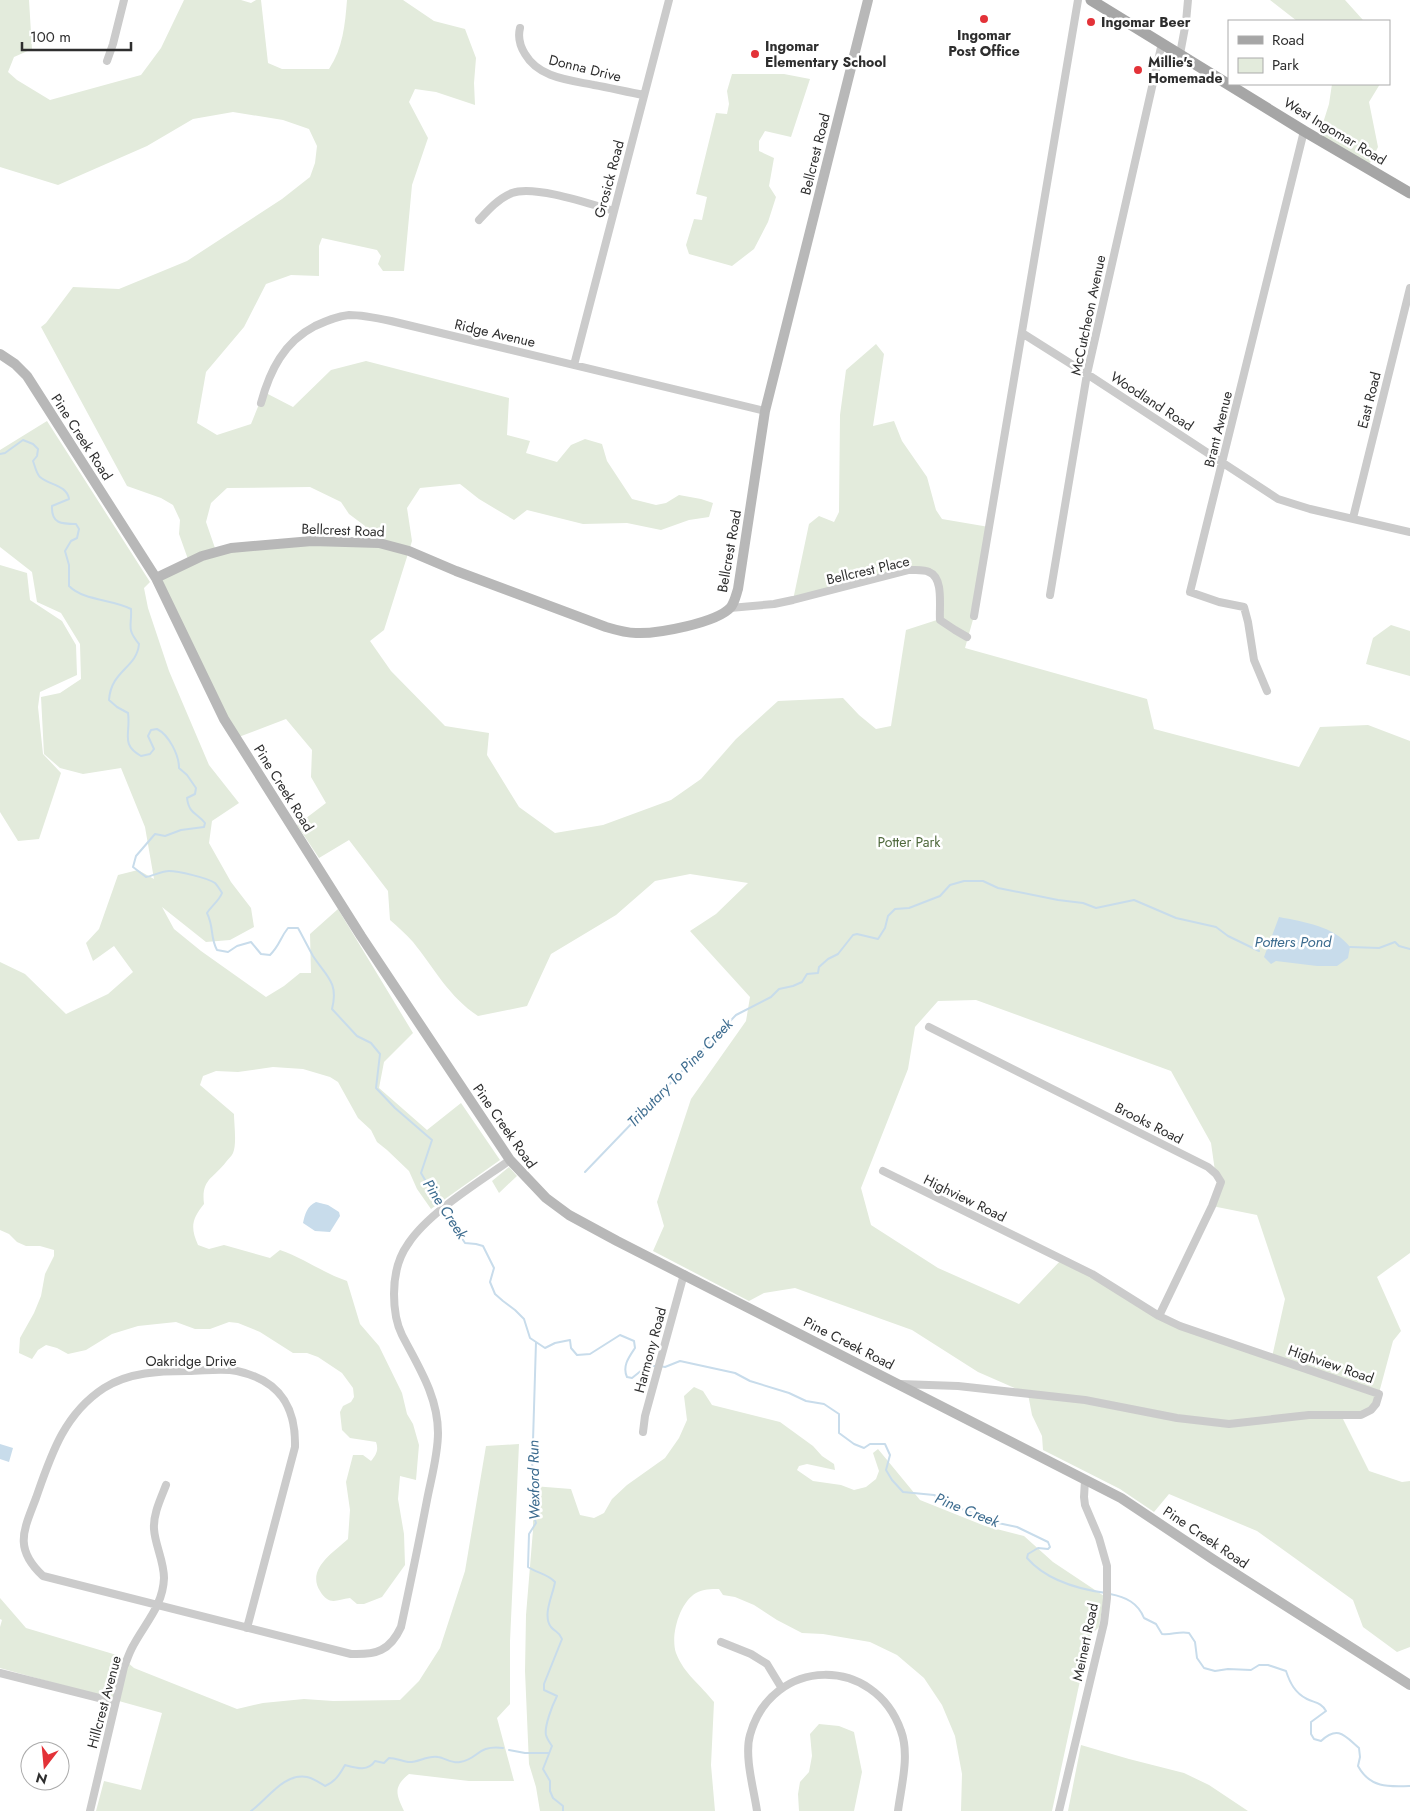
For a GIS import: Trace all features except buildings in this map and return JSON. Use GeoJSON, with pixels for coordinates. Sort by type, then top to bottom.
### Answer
{"type":"FeatureCollection","features":[{"type":"Feature","properties":{"kind":"main road","name":"West Ingomar Road"},"geometry":{"type":"LineString","coordinates":[[1091,0],[1228,84]]}},
{"type":"Feature","properties":{"kind":"main road","name":"West Ingomar Road"},"geometry":{"type":"LineString","coordinates":[[1230,85],[1410,193]]}},
{"type":"Feature","properties":{"kind":"street"},"geometry":{"type":"LineString","coordinates":[[107,61],[124,0]]}},
{"type":"Feature","properties":{"kind":"street","name":"Grosick Road"},"geometry":{"type":"LineString","coordinates":[[574,365],[669,0]]}},
{"type":"Feature","properties":{"kind":"street","name":"Bellcrest Road"},"geometry":{"type":"LineString","coordinates":[[156,578],[202,556],[231,548],[312,541],[368,542],[389,545],[409,551],[467,575],[606,627],[625,632],[644,633],[667,630],[707,620],[722,614],[730,608],[738,589],[765,411],[868,0]]}},
{"type":"Feature","properties":{"kind":"street"},"geometry":{"type":"LineString","coordinates":[[974,616],[1078,0]]}},
{"type":"Feature","properties":{"kind":"street"},"geometry":{"type":"LineString","coordinates":[[1180,54],[1188,0]]}},
{"type":"Feature","properties":{"kind":"street","name":"Donna Drive"},"geometry":{"type":"LineString","coordinates":[[520,28],[520,40],[523,51],[531,63],[539,69],[561,78],[644,95]]}},
{"type":"Feature","properties":{"kind":"street","name":"McCutcheon Avenue"},"geometry":{"type":"LineString","coordinates":[[1050,594],[1087,374],[1162,43]]}},
{"type":"Feature","properties":{"kind":"street","name":"Brant Avenue"},"geometry":{"type":"LineString","coordinates":[[1267,691],[1254,660],[1244,607],[1219,602],[1190,592],[1304,131]]}},
{"type":"Feature","properties":{"kind":"street"},"geometry":{"type":"LineString","coordinates":[[479,220],[489,208],[500,200],[520,191],[546,193],[614,210]]}},
{"type":"Feature","properties":{"kind":"street","name":"East Road"},"geometry":{"type":"LineString","coordinates":[[1353,518],[1410,288]]}},
{"type":"Feature","properties":{"kind":"street","name":"Ridge Avenue"},"geometry":{"type":"LineString","coordinates":[[261,403],[271,373],[281,355],[292,341],[322,323],[350,315],[391,321],[765,411]]}},
{"type":"Feature","properties":{"kind":"street","name":"Woodland Road"},"geometry":{"type":"LineString","coordinates":[[1022,334],[1087,374],[1278,499],[1310,509],[1410,532]]}},
{"type":"Feature","properties":{"kind":"street","name":"Pine Creek Road"},"geometry":{"type":"LineString","coordinates":[[0,354],[19,368],[26,376],[156,578],[224,719],[361,936],[510,1160],[546,1198],[569,1215],[1121,1498],[1410,1685]]}},
{"type":"Feature","properties":{"kind":"street","name":"Bellcrest Place"},"geometry":{"type":"LineString","coordinates":[[730,608],[774,604],[793,600],[888,577],[909,570],[928,572],[936,577],[939,587],[940,620],[954,630],[968,636]]}},
{"type":"Feature","properties":{"kind":"street","name":"Brooks Road"},"geometry":{"type":"LineString","coordinates":[[929,1027],[1208,1167],[1216,1174],[1221,1182],[1212,1206],[1159,1316]]}},
{"type":"Feature","properties":{"kind":"street","name":"Oakridge Drive"},"geometry":{"type":"LineString","coordinates":[[247,1628],[295,1447],[295,1430],[291,1411],[284,1398],[273,1387],[255,1377],[236,1371],[169,1371],[136,1374],[105,1387],[82,1406],[64,1427],[23,1533],[23,1544],[26,1554],[32,1566],[43,1576],[158,1606],[351,1654],[379,1652],[397,1636],[401,1627],[435,1459],[438,1433],[432,1395],[424,1375],[400,1332],[396,1317],[394,1302],[396,1274],[407,1244],[422,1226],[458,1197],[510,1160]]}},
{"type":"Feature","properties":{"kind":"street","name":"Highview Road"},"geometry":{"type":"LineString","coordinates":[[883,1171],[1092,1274],[1159,1316],[1199,1333],[1248,1348],[1379,1394],[1376,1404],[1371,1410],[1361,1415],[1309,1415],[1229,1424],[1177,1418],[1086,1400],[958,1386],[898,1384]]}},
{"type":"Feature","properties":{"kind":"street","name":"Harmony Road"},"geometry":{"type":"LineString","coordinates":[[643,1432],[684,1274]]}},
{"type":"Feature","properties":{"kind":"street","name":"Meinert Road"},"geometry":{"type":"LineString","coordinates":[[1059,1811],[1104,1623],[1107,1598],[1107,1566],[1095,1524],[1085,1505],[1085,1480]]}},
{"type":"Feature","properties":{"kind":"street"},"geometry":{"type":"LineString","coordinates":[[158,1606],[164,1577],[154,1529],[157,1511],[166,1485]]}},
{"type":"Feature","properties":{"kind":"street","name":"Hillcrest Avenue"},"geometry":{"type":"LineString","coordinates":[[90,1811],[124,1667],[132,1647],[158,1606]]}},
{"type":"Feature","properties":{"kind":"street"},"geometry":{"type":"LineString","coordinates":[[721,1642],[751,1654],[767,1664],[781,1687]]}},
{"type":"Feature","properties":{"kind":"street"},"geometry":{"type":"LineString","coordinates":[[0,1673],[115,1702]]}},
{"type":"Feature","properties":{"kind":"street"},"geometry":{"type":"LineString","coordinates":[[757,1811],[748,1751],[749,1736],[765,1703],[781,1687],[797,1680],[820,1674],[838,1676],[860,1683],[877,1694],[887,1705],[902,1733],[904,1746],[898,1811]]}},
{"type":"Feature","properties":{"kind":"green space","name":"Potter Park"},"geometry":{"type":"Polygon","coordinates":[[[0,0],[29,0],[32,49],[14,57],[8,72],[17,80],[50,100],[141,75],[161,48],[184,0],[241,0],[251,3],[261,0],[268,63],[282,69],[329,69],[340,45],[347,0],[403,0],[434,21],[465,29],[476,58],[475,105],[436,92],[415,89],[409,102],[428,138],[412,185],[404,271],[383,271],[378,264],[381,256],[377,250],[322,238],[319,246],[319,276],[291,275],[266,284],[244,327],[206,372],[197,423],[217,435],[251,424],[264,392],[293,407],[331,370],[366,361],[509,398],[507,435],[530,441],[526,453],[557,462],[571,445],[585,439],[602,444],[607,461],[632,499],[656,505],[666,503],[679,495],[713,503],[709,517],[689,520],[661,530],[627,523],[583,524],[527,510],[514,520],[479,499],[460,484],[420,488],[407,508],[412,541],[384,630],[370,641],[391,671],[445,726],[489,733],[487,755],[519,807],[555,833],[603,825],[671,800],[701,779],[736,739],[778,701],[843,698],[876,729],[891,726],[906,630],[940,619],[936,577],[909,570],[793,600],[809,524],[819,516],[834,522],[839,512],[840,415],[846,370],[876,344],[884,354],[873,426],[894,421],[902,441],[927,477],[936,510],[942,519],[989,527],[974,616],[965,648],[1147,699],[1154,729],[1299,767],[1320,727],[1368,725],[1410,741],[1410,1253],[1377,1277],[1401,1331],[1393,1341],[1376,1404],[1371,1410],[1341,1415],[1369,1471],[1402,1482],[1410,1481],[1410,1647],[1397,1652],[1363,1627],[1353,1600],[1257,1531],[1169,1494],[1154,1512],[1120,1489],[1043,1450],[1042,1436],[1032,1415],[1028,1394],[978,1372],[912,1330],[795,1288],[764,1293],[749,1301],[653,1251],[664,1226],[657,1202],[691,1099],[746,1021],[750,997],[690,931],[716,914],[748,883],[690,874],[655,881],[616,915],[551,954],[527,1006],[478,1016],[450,991],[413,942],[390,920],[388,891],[349,840],[319,858],[297,825],[326,803],[311,777],[312,750],[286,719],[236,738],[156,578],[189,562],[179,534],[180,520],[173,505],[161,498],[127,486],[41,327],[73,287],[119,289],[187,261],[282,199],[310,177],[315,163],[317,146],[309,129],[283,120],[233,112],[193,119],[147,146],[58,185],[0,167],[0,0]],[[310,487],[227,488],[211,503],[206,522],[216,551],[368,542],[365,526],[349,514],[341,502],[310,487]],[[976,1000],[938,1001],[915,1027],[908,1069],[861,1188],[871,1225],[938,1268],[1019,1304],[1062,1259],[1159,1316],[1272,1357],[1285,1299],[1257,1215],[1212,1206],[1218,1192],[1211,1143],[1171,1071],[976,1000]]]}},
{"type":"Feature","properties":{"kind":"green space"},"geometry":{"type":"Polygon","coordinates":[[[1270,0],[1345,0],[1363,20],[1296,20],[1270,0]]]}},
{"type":"Feature","properties":{"kind":"green space"},"geometry":{"type":"Polygon","coordinates":[[[732,74],[784,74],[810,79],[791,137],[765,131],[759,141],[759,151],[774,158],[769,186],[776,197],[768,222],[754,249],[732,266],[689,254],[686,245],[694,219],[702,220],[707,197],[696,194],[716,113],[727,114],[729,104],[727,91],[732,74]]]}},
{"type":"Feature","properties":{"kind":"green space"},"geometry":{"type":"Polygon","coordinates":[[[1332,85],[1379,85],[1369,102],[1378,147],[1367,169],[1318,139],[1329,104],[1332,85]]]}},
{"type":"Feature","properties":{"kind":"green space"},"geometry":{"type":"Polygon","coordinates":[[[47,421],[150,582],[144,588],[148,608],[169,671],[209,765],[239,803],[212,821],[209,843],[231,882],[251,908],[254,927],[230,940],[206,942],[162,907],[174,929],[201,951],[266,997],[300,973],[311,973],[310,934],[338,909],[413,1033],[384,1062],[379,1088],[427,1130],[461,1103],[500,1160],[431,1209],[417,1189],[409,1171],[377,1142],[371,1130],[358,1118],[338,1082],[330,1077],[303,1069],[273,1067],[238,1072],[216,1071],[203,1076],[200,1085],[234,1114],[235,1139],[232,1154],[209,1180],[204,1189],[204,1204],[197,1214],[193,1228],[198,1245],[209,1249],[224,1245],[270,1258],[280,1250],[347,1281],[360,1324],[379,1346],[402,1393],[407,1414],[413,1424],[419,1445],[416,1480],[400,1476],[398,1499],[404,1534],[405,1565],[382,1597],[364,1604],[357,1604],[350,1598],[337,1601],[327,1599],[320,1591],[316,1575],[329,1555],[348,1539],[350,1510],[346,1482],[353,1455],[363,1455],[371,1461],[377,1450],[376,1442],[350,1438],[342,1430],[340,1412],[343,1406],[351,1402],[354,1397],[353,1388],[342,1373],[318,1357],[307,1353],[293,1353],[260,1332],[238,1323],[229,1322],[210,1329],[195,1329],[176,1322],[138,1326],[112,1334],[86,1350],[68,1354],[46,1345],[38,1350],[32,1359],[19,1353],[20,1338],[41,1296],[45,1274],[54,1256],[54,1250],[40,1246],[26,1246],[0,1230],[0,962],[25,974],[66,1014],[108,994],[133,972],[114,946],[93,961],[86,943],[99,929],[118,875],[138,870],[154,879],[145,827],[121,768],[83,774],[60,768],[44,754],[41,697],[60,693],[81,679],[80,644],[61,613],[37,602],[32,572],[0,547],[0,450],[47,421]]]}},
{"type":"Feature","properties":{"kind":"green space"},"geometry":{"type":"Polygon","coordinates":[[[0,565],[27,573],[30,600],[62,621],[76,645],[77,675],[40,692],[38,707],[43,754],[61,773],[39,839],[18,841],[0,812],[0,565]]]}},
{"type":"Feature","properties":{"kind":"green space"},"geometry":{"type":"Polygon","coordinates":[[[1391,625],[1410,631],[1410,676],[1366,664],[1373,638],[1391,625]]]}},
{"type":"Feature","properties":{"kind":"green space"},"geometry":{"type":"Polygon","coordinates":[[[509,1167],[517,1176],[499,1193],[492,1181],[509,1167]]]}},
{"type":"Feature","properties":{"kind":"green space"},"geometry":{"type":"Polygon","coordinates":[[[694,1387],[703,1391],[712,1405],[780,1422],[813,1446],[822,1456],[834,1464],[835,1470],[807,1464],[799,1466],[797,1470],[813,1481],[841,1485],[854,1490],[866,1487],[876,1479],[879,1471],[873,1453],[878,1449],[920,1500],[985,1526],[1024,1536],[1053,1562],[1104,1596],[1099,1627],[1086,1640],[1088,1655],[1081,1676],[1052,1811],[961,1811],[962,1774],[955,1736],[942,1705],[924,1678],[897,1655],[870,1642],[823,1634],[802,1633],[754,1605],[735,1597],[723,1595],[719,1589],[710,1589],[696,1593],[685,1604],[675,1628],[674,1646],[683,1667],[714,1702],[711,1765],[715,1811],[540,1811],[536,1787],[529,1764],[525,1671],[526,1615],[533,1530],[533,1486],[571,1489],[580,1515],[594,1518],[604,1513],[612,1499],[627,1485],[665,1458],[679,1438],[687,1420],[684,1396],[694,1387]]]}},
{"type":"Feature","properties":{"kind":"green space"},"geometry":{"type":"Polygon","coordinates":[[[519,1444],[510,1641],[510,1704],[497,1718],[514,1781],[469,1781],[409,1774],[398,1787],[399,1800],[404,1811],[96,1811],[104,1781],[141,1790],[162,1713],[0,1668],[0,1627],[2,1620],[0,1619],[0,1598],[26,1628],[120,1656],[134,1668],[237,1709],[263,1703],[304,1699],[333,1701],[400,1700],[419,1681],[440,1648],[465,1571],[486,1446],[519,1444]]]}},
{"type":"Feature","properties":{"kind":"green space"},"geometry":{"type":"Polygon","coordinates":[[[819,1724],[839,1726],[854,1732],[862,1772],[854,1811],[799,1811],[798,1794],[800,1782],[809,1772],[812,1756],[810,1734],[819,1724]]]}},
{"type":"Feature","properties":{"kind":"green space"},"geometry":{"type":"Polygon","coordinates":[[[1081,1745],[1184,1773],[1209,1785],[1248,1811],[1068,1811],[1081,1745]]]}},
{"type":"Feature","properties":{"kind":"water","name":"Potters Pond"},"geometry":{"type":"Polygon","coordinates":[[[1279,917],[1318,926],[1336,934],[1350,947],[1348,958],[1337,966],[1317,966],[1276,961],[1271,964],[1264,957],[1279,917]]]}},
{"type":"Feature","properties":{"kind":"water"},"geometry":{"type":"Polygon","coordinates":[[[316,1202],[328,1205],[339,1212],[340,1216],[330,1232],[315,1231],[303,1223],[308,1208],[316,1202]]]}},
{"type":"Feature","properties":{"kind":"water"},"geometry":{"type":"Polygon","coordinates":[[[0,1444],[13,1448],[9,1462],[0,1459],[0,1444]]]}},
{"type":"Feature","properties":{"kind":"waterway","name":"Pine Creek"},"geometry":{"type":"LineString","coordinates":[[0,454],[5,453],[23,440],[33,444],[38,449],[37,456],[33,461],[39,475],[68,494],[69,499],[52,506],[52,512],[55,520],[58,522],[76,524],[79,529],[77,538],[71,541],[65,551],[69,565],[69,586],[82,595],[131,609],[130,627],[132,634],[139,644],[134,659],[114,682],[109,700],[128,713],[128,743],[135,752],[141,756],[150,754],[154,749],[148,736],[151,730],[157,729],[166,736],[177,757],[179,768],[187,775],[196,788],[195,794],[187,798],[188,803],[191,810],[205,823],[204,827],[181,830],[165,836],[155,834],[136,856],[133,867],[146,877],[173,871],[186,873],[215,883],[222,893],[207,913],[211,923],[213,941],[217,950],[228,952],[237,946],[251,942],[261,954],[270,955],[288,928],[298,928],[313,956],[330,980],[334,992],[332,1009],[357,1036],[371,1043],[380,1054],[376,1088],[395,1108],[432,1140],[421,1173],[441,1207]]}},
{"type":"Feature","properties":{"kind":"waterway","name":"Tributary To Pine Creek"},"geometry":{"type":"LineString","coordinates":[[585,1172],[736,1015],[771,997],[779,989],[802,982],[807,974],[818,973],[819,967],[828,959],[838,954],[853,935],[857,934],[878,939],[885,928],[888,916],[895,909],[909,908],[940,896],[950,885],[964,881],[983,881],[998,888],[1083,903],[1096,908],[1134,900],[1176,918],[1216,927],[1228,936],[1259,951]]}},
{"type":"Feature","properties":{"kind":"waterway"},"geometry":{"type":"LineString","coordinates":[[1350,947],[1379,948],[1395,942],[1399,946],[1410,949]]}},
{"type":"Feature","properties":{"kind":"waterway","name":"Pine Creek"},"geometry":{"type":"LineString","coordinates":[[444,1211],[465,1243],[483,1246],[494,1268],[490,1282],[495,1294],[524,1319],[530,1338],[545,1348],[555,1343],[570,1340],[571,1348],[577,1355],[590,1354],[620,1335],[634,1341],[635,1348],[625,1369],[627,1377],[632,1378],[647,1366],[656,1366]]}},
{"type":"Feature","properties":{"kind":"waterway","name":"Wexford Run"},"geometry":{"type":"LineString","coordinates":[[536,1342],[531,1507],[536,1523],[529,1534],[528,1567],[555,1582],[548,1617],[551,1627],[559,1633],[562,1639],[544,1684],[544,1690],[557,1696],[546,1726],[546,1735],[552,1746],[543,1769],[550,1781],[550,1791],[553,1798],[563,1806],[563,1811]]}},
{"type":"Feature","properties":{"kind":"waterway","name":"Pine Creek"},"geometry":{"type":"LineString","coordinates":[[660,1366],[665,1367],[680,1361],[735,1373],[750,1381],[789,1393],[806,1401],[824,1404],[839,1414],[839,1433],[854,1444],[864,1448],[870,1444],[885,1444],[890,1455],[886,1470],[903,1492],[934,1495],[962,1509],[998,1523],[1017,1527],[1048,1542],[1050,1547],[1048,1549],[1038,1548],[1028,1554],[1027,1558],[1035,1566],[1053,1578],[1073,1586],[1106,1593]]}},
{"type":"Feature","properties":{"kind":"waterway","name":"Pine Creek"},"geometry":{"type":"LineString","coordinates":[[1110,1594],[1126,1599],[1135,1605],[1144,1618],[1156,1624],[1162,1634],[1189,1633],[1195,1642],[1197,1658],[1204,1668],[1215,1671],[1228,1669],[1251,1670],[1259,1665],[1268,1665],[1286,1671],[1296,1691],[1307,1699],[1320,1704],[1326,1711],[1311,1722],[1311,1734],[1314,1739],[1321,1741],[1332,1734],[1341,1734],[1359,1748],[1358,1766],[1368,1779],[1380,1785],[1410,1786]]}},
{"type":"Feature","properties":{"kind":"waterway"},"geometry":{"type":"LineString","coordinates":[[251,1811],[276,1788],[291,1779],[307,1777],[325,1786],[339,1775],[345,1765],[365,1768],[375,1761],[384,1763],[389,1758],[412,1762],[434,1757],[457,1762],[471,1758],[483,1750],[503,1748]]}},
{"type":"Feature","properties":{"kind":"waterway"},"geometry":{"type":"LineString","coordinates":[[509,1750],[525,1753],[549,1753]]}},
{"type":"Feature","properties":{"kind":"place","name":"Ingomar Post Office"},"geometry":{"type":"Point","coordinates":[984,19]}},
{"type":"Feature","properties":{"kind":"place","name":"Ingomar Beer"},"geometry":{"type":"Point","coordinates":[1091,22]}},
{"type":"Feature","properties":{"kind":"place","name":"Ingomar Elementary School"},"geometry":{"type":"Point","coordinates":[755,54]}},
{"type":"Feature","properties":{"kind":"place","name":"Millie's Homemade"},"geometry":{"type":"Point","coordinates":[1138,70]}}]}
